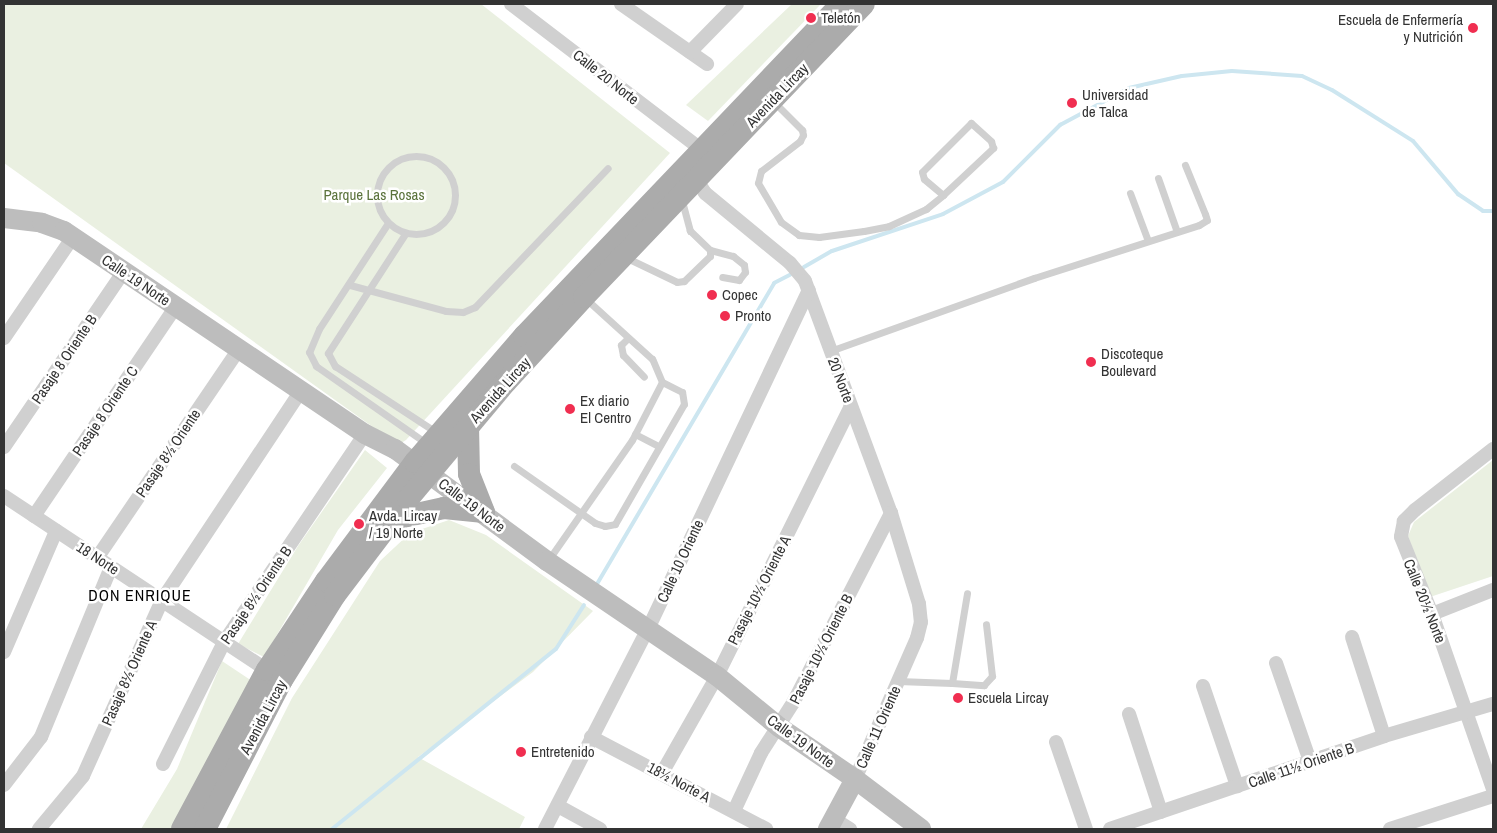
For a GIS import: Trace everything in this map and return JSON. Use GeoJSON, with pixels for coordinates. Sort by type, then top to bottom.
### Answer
{"type":"FeatureCollection","features":[{"type":"Feature","properties":{"kind":"main road","name":"Avenida Lircay"},"geometry":{"type":"LineString","coordinates":[[205,829],[282,680],[335,595],[394,519],[435,440],[524,336],[841,4]]}},
{"type":"Feature","properties":{"kind":"main road","name":"Avenida Lircay"},"geometry":{"type":"LineString","coordinates":[[182,829],[267,670],[326,581],[422,468],[468,426],[584,297],[864,4]]}},
{"type":"Feature","properties":{"kind":"main road","name":"Calle 19 Norte"},"geometry":{"type":"LineString","coordinates":[[4,218],[42,223],[73,237],[365,434],[422,468],[484,512],[547,562],[717,676],[778,727],[856,779],[921,829]]}},
{"type":"Feature","properties":{"kind":"main road"},"geometry":{"type":"LineString","coordinates":[[394,519],[444,508],[484,512],[469,474],[468,426]]}},
{"type":"Feature","properties":{"kind":"main road","name":"Calle 11 Oriente"},"geometry":{"type":"LineString","coordinates":[[837,826],[856,779]]}},
{"type":"Feature","properties":{"kind":"street"},"geometry":{"type":"LineString","coordinates":[[690,52],[737,4]]}},
{"type":"Feature","properties":{"kind":"street","name":"Calle 20 Norte"},"geometry":{"type":"LineString","coordinates":[[515,5],[702,150]]}},
{"type":"Feature","properties":{"kind":"street"},"geometry":{"type":"LineString","coordinates":[[629,6],[707,64]]}},
{"type":"Feature","properties":{"kind":"street","name":"20 Norte"},"geometry":{"type":"LineString","coordinates":[[688,187],[705,192],[790,263],[809,290],[890,512],[921,622]]}},
{"type":"Feature","properties":{"kind":"street"},"geometry":{"type":"LineString","coordinates":[[4,338],[73,237]]}},
{"type":"Feature","properties":{"kind":"street","name":"Pasaje 8 Oriente B"},"geometry":{"type":"LineString","coordinates":[[4,447],[124,272]]}},
{"type":"Feature","properties":{"kind":"street","name":"Calle 10 Oriente"},"geometry":{"type":"LineString","coordinates":[[546,829],[591,737],[648,629],[809,290]]}},
{"type":"Feature","properties":{"kind":"street","name":"Pasaje 8 Oriente C"},"geometry":{"type":"LineString","coordinates":[[34,516],[176,306]]}},
{"type":"Feature","properties":{"kind":"street","name":"Pasaje 8½ Oriente"},"geometry":{"type":"LineString","coordinates":[[98,558],[239,349]]}},
{"type":"Feature","properties":{"kind":"street","name":"Pasaje 8½ Oriente A"},"geometry":{"type":"LineString","coordinates":[[39,829],[83,776],[162,600],[301,391]]}},
{"type":"Feature","properties":{"kind":"street","name":"Pasaje 10½ Oriente A"},"geometry":{"type":"LineString","coordinates":[[662,772],[717,676],[851,406]]}},
{"type":"Feature","properties":{"kind":"street","name":"Pasaje 8½ Oriente B"},"geometry":{"type":"LineString","coordinates":[[163,764],[224,642],[365,434]]}},
{"type":"Feature","properties":{"kind":"street","name":"Calle 20½ Norte"},"geometry":{"type":"LineString","coordinates":[[1493,449],[1415,510],[1402,526],[1402,543],[1432,614],[1493,789]]}},
{"type":"Feature","properties":{"kind":"street","name":"18 Norte"},"geometry":{"type":"LineString","coordinates":[[4,496],[267,670]]}},
{"type":"Feature","properties":{"kind":"street","name":"Pasaje 10½ Oriente B"},"geometry":{"type":"LineString","coordinates":[[734,811],[761,753],[778,727],[890,512]]}},
{"type":"Feature","properties":{"kind":"street"},"geometry":{"type":"LineString","coordinates":[[4,652],[56,530]]}},
{"type":"Feature","properties":{"kind":"street"},"geometry":{"type":"LineString","coordinates":[[4,785],[41,737],[111,566]]}},
{"type":"Feature","properties":{"kind":"street"},"geometry":{"type":"LineString","coordinates":[[1432,614],[1493,590]]}},
{"type":"Feature","properties":{"kind":"street","name":"Calle 11 Oriente"},"geometry":{"type":"LineString","coordinates":[[856,779],[921,622]]}},
{"type":"Feature","properties":{"kind":"street"},"geometry":{"type":"LineString","coordinates":[[1352,637],[1384,736]]}},
{"type":"Feature","properties":{"kind":"street"},"geometry":{"type":"LineString","coordinates":[[1276,663],[1310,761]]}},
{"type":"Feature","properties":{"kind":"street"},"geometry":{"type":"LineString","coordinates":[[1203,686],[1236,786]]}},
{"type":"Feature","properties":{"kind":"street","name":"Calle 11½ Oriente B"},"geometry":{"type":"LineString","coordinates":[[1110,829],[1384,736],[1493,704]]}},
{"type":"Feature","properties":{"kind":"street"},"geometry":{"type":"LineString","coordinates":[[1129,714],[1161,812]]}},
{"type":"Feature","properties":{"kind":"street","name":"18½ Norte A"},"geometry":{"type":"LineString","coordinates":[[591,737],[662,772],[766,829]]}},
{"type":"Feature","properties":{"kind":"street"},"geometry":{"type":"LineString","coordinates":[[1056,742],[1086,829]]}},
{"type":"Feature","properties":{"kind":"street"},"geometry":{"type":"LineString","coordinates":[[1390,829],[1493,796]]}},
{"type":"Feature","properties":{"kind":"street"},"geometry":{"type":"LineString","coordinates":[[558,806],[600,829]]}},
{"type":"Feature","properties":{"kind":"lane"},"geometry":{"type":"LineString","coordinates":[[772,100],[802,130],[803,135],[800,141],[761,171],[758,183],[781,222],[799,235],[833,236],[889,226],[926,208],[943,195],[992,148],[991,142],[971,123],[922,172],[924,179],[943,195]]}},
{"type":"Feature","properties":{"kind":"lane"},"geometry":{"type":"LineString","coordinates":[[415,156],[434,160],[450,173],[455,190],[449,219],[425,233],[405,234],[388,223],[382,214],[376,194],[383,168],[396,160],[415,156]]}},
{"type":"Feature","properties":{"kind":"lane"},"geometry":{"type":"LineString","coordinates":[[830,351],[1207,220],[1185,165]]}},
{"type":"Feature","properties":{"kind":"lane"},"geometry":{"type":"LineString","coordinates":[[350,285],[446,311],[462,312],[475,307],[608,168]]}},
{"type":"Feature","properties":{"kind":"lane"},"geometry":{"type":"LineString","coordinates":[[1158,178],[1177,232]]}},
{"type":"Feature","properties":{"kind":"lane"},"geometry":{"type":"LineString","coordinates":[[688,187],[690,231],[710,250],[733,256],[744,265],[745,272],[740,280],[722,278]]}},
{"type":"Feature","properties":{"kind":"lane"},"geometry":{"type":"LineString","coordinates":[[1130,193],[1148,241]]}},
{"type":"Feature","properties":{"kind":"lane"},"geometry":{"type":"LineString","coordinates":[[388,223],[350,285],[319,329],[310,346],[312,359],[316,366],[435,440]]}},
{"type":"Feature","properties":{"kind":"lane"},"geometry":{"type":"LineString","coordinates":[[405,234],[328,348],[329,357],[336,366],[435,440]]}},
{"type":"Feature","properties":{"kind":"lane"},"geometry":{"type":"LineString","coordinates":[[622,257],[677,282],[684,281],[707,262],[710,250]]}},
{"type":"Feature","properties":{"kind":"lane"},"geometry":{"type":"LineString","coordinates":[[584,297],[652,359],[662,382]]}},
{"type":"Feature","properties":{"kind":"lane"},"geometry":{"type":"LineString","coordinates":[[628,338],[621,349],[644,377]]}},
{"type":"Feature","properties":{"kind":"lane"},"geometry":{"type":"LineString","coordinates":[[547,562],[636,434],[662,382]]}},
{"type":"Feature","properties":{"kind":"lane"},"geometry":{"type":"LineString","coordinates":[[514,466],[581,515],[605,526],[615,524],[685,397],[674,385],[662,382]]}},
{"type":"Feature","properties":{"kind":"lane"},"geometry":{"type":"LineString","coordinates":[[636,434],[659,446]]}},
{"type":"Feature","properties":{"kind":"lane"},"geometry":{"type":"LineString","coordinates":[[952,684],[967,593]]}},
{"type":"Feature","properties":{"kind":"lane"},"geometry":{"type":"LineString","coordinates":[[898,681],[984,685],[992,676],[986,624]]}},
{"type":"Feature","properties":{"kind":"green space","name":"Parque Las Rosas"},"geometry":{"type":"Polygon","coordinates":[[[4,4],[481,4],[670,153],[406,440],[398,445],[4,163],[4,4]]]}},
{"type":"Feature","properties":{"kind":"green space"},"geometry":{"type":"Polygon","coordinates":[[[792,4],[821,4],[708,121],[686,105],[792,4]]]}},
{"type":"Feature","properties":{"kind":"green space"},"geometry":{"type":"Polygon","coordinates":[[[365,450],[387,468],[338,530],[264,657],[238,644],[298,546],[365,450]]]}},
{"type":"Feature","properties":{"kind":"green space"},"geometry":{"type":"Polygon","coordinates":[[[1493,460],[1493,576],[1430,597],[1408,536],[1414,522],[1493,460]]]}},
{"type":"Feature","properties":{"kind":"green space"},"geometry":{"type":"Polygon","coordinates":[[[449,520],[486,535],[593,611],[533,672],[418,757],[525,817],[519,829],[226,829],[292,698],[380,561],[410,533],[449,520]]]}},
{"type":"Feature","properties":{"kind":"green space"},"geometry":{"type":"Polygon","coordinates":[[[222,661],[252,681],[175,829],[141,829],[177,769],[222,661]]]}},
{"type":"Feature","properties":{"kind":"waterway"},"geometry":{"type":"LineString","coordinates":[[804,267],[832,251],[943,214],[1003,182],[1060,125],[1129,88],[1182,76],[1232,71],[1302,76],[1332,90],[1413,141],[1458,194],[1483,211],[1493,211]]}},
{"type":"Feature","properties":{"kind":"waterway"},"geometry":{"type":"LineString","coordinates":[[597,584],[774,283],[790,275]]}},
{"type":"Feature","properties":{"kind":"waterway"},"geometry":{"type":"LineString","coordinates":[[332,829],[556,649],[584,605]]}},
{"type":"Feature","properties":{"kind":"place","name":"Teletón"},"geometry":{"type":"Point","coordinates":[811,18]}},
{"type":"Feature","properties":{"kind":"place","name":"Escuela de Enfermería y Nutrición"},"geometry":{"type":"Point","coordinates":[1473,28]}},
{"type":"Feature","properties":{"kind":"place","name":"Universidad de Talca"},"geometry":{"type":"Point","coordinates":[1072,103]}},
{"type":"Feature","properties":{"kind":"place","name":"Copec"},"geometry":{"type":"Point","coordinates":[712,295]}},
{"type":"Feature","properties":{"kind":"place","name":"Pronto"},"geometry":{"type":"Point","coordinates":[725,316]}},
{"type":"Feature","properties":{"kind":"place","name":"Discoteque Boulevard"},"geometry":{"type":"Point","coordinates":[1091,362]}},
{"type":"Feature","properties":{"kind":"place","name":"Ex diario El Centro"},"geometry":{"type":"Point","coordinates":[570,409]}},
{"type":"Feature","properties":{"kind":"place","name":"Avda. Lircay / 19 Norte"},"geometry":{"type":"Point","coordinates":[359,524]}},
{"type":"Feature","properties":{"kind":"place","name":"Escuela Lircay"},"geometry":{"type":"Point","coordinates":[958,698]}},
{"type":"Feature","properties":{"kind":"place","name":"Entretenido"},"geometry":{"type":"Point","coordinates":[521,752]}},
{"type":"Feature","properties":{"kind":"district","name":"DON ENRIQUE"},"geometry":{"type":"Point","coordinates":[140,595]}}]}
